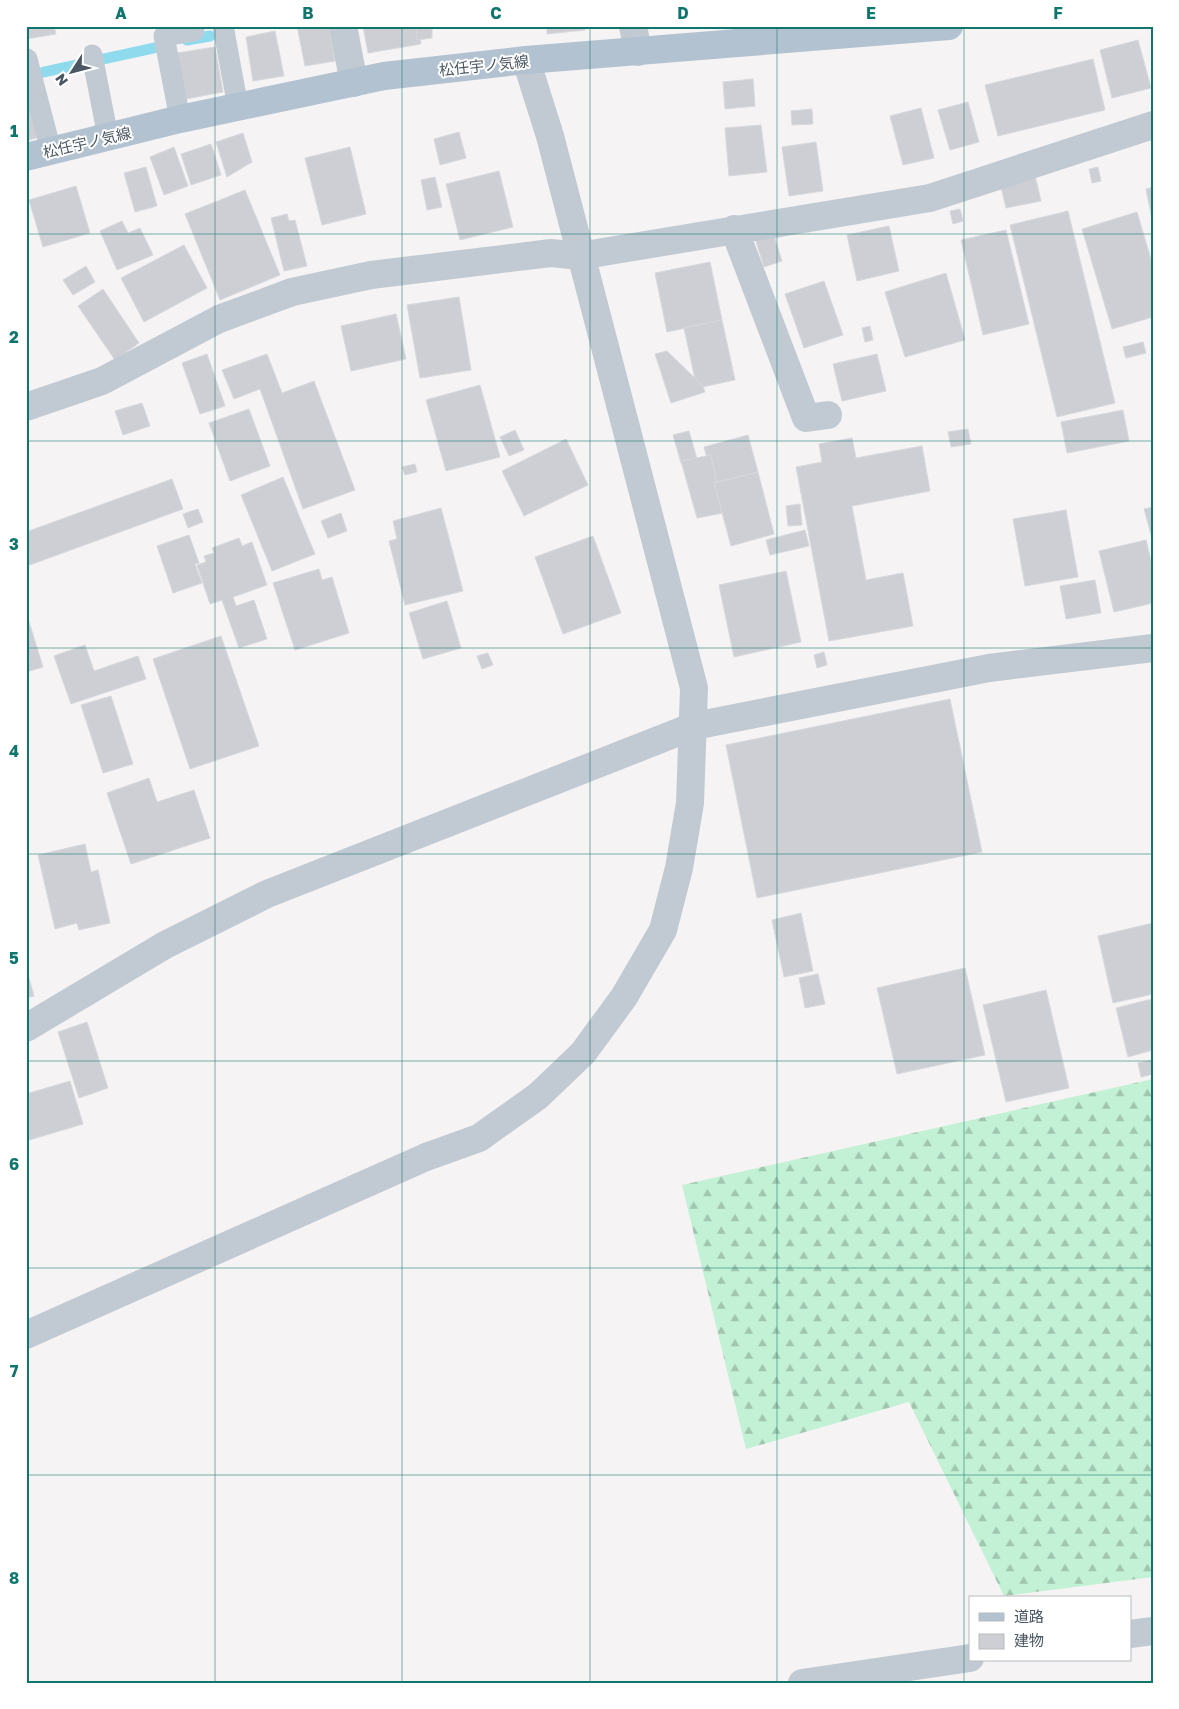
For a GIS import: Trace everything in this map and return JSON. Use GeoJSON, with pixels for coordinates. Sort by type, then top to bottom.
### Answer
{"type":"FeatureCollection","features":[{"type":"Feature","properties":{"kind":"main road","name":"松任宇ノ気線"},"geometry":{"type":"LineString","coordinates":[[39,154],[180,119],[384,76],[526,60],[635,39],[949,26]]}},
{"type":"Feature","properties":{"kind":"street"},"geometry":{"type":"LineString","coordinates":[[343,26],[354,82]]}},
{"type":"Feature","properties":{"kind":"street"},"geometry":{"type":"LineString","coordinates":[[26,1335],[426,1158],[479,1138],[538,1096],[583,1053],[624,997],[663,930],[679,868],[690,803],[694,688],[550,136],[526,60]]}},
{"type":"Feature","properties":{"kind":"street"},"geometry":{"type":"LineString","coordinates":[[26,407],[102,381],[219,319],[292,292],[371,275],[551,253],[580,256],[930,198],[1153,125]]}},
{"type":"Feature","properties":{"kind":"street"},"geometry":{"type":"LineString","coordinates":[[734,229],[806,418],[828,416]]}},
{"type":"Feature","properties":{"kind":"street"},"geometry":{"type":"LineString","coordinates":[[26,1028],[165,945],[267,894],[694,726],[989,668],[1153,648]]}},
{"type":"Feature","properties":{"kind":"street"},"geometry":{"type":"LineString","coordinates":[[1132,1634],[1153,1631]]}},
{"type":"Feature","properties":{"kind":"street"},"geometry":{"type":"LineString","coordinates":[[802,1683],[969,1658]]}},
{"type":"Feature","properties":{"kind":"lane"},"geometry":{"type":"LineString","coordinates":[[223,26],[238,107]]}},
{"type":"Feature","properties":{"kind":"lane"},"geometry":{"type":"LineString","coordinates":[[180,119],[164,36],[194,31]]}},
{"type":"Feature","properties":{"kind":"lane"},"geometry":{"type":"LineString","coordinates":[[27,59],[39,154]]}},
{"type":"Feature","properties":{"kind":"lane"},"geometry":{"type":"LineString","coordinates":[[94,62],[108,137]]}},
{"type":"Feature","properties":{"kind":"green space"},"geometry":{"type":"Polygon","coordinates":[[[1153,1079],[1153,1577],[1004,1596],[909,1402],[746,1449],[682,1185],[1153,1079]]]}},
{"type":"Feature","properties":{"kind":"building"},"geometry":{"type":"Polygon","coordinates":[[[26,26],[54,26],[56,34],[26,39],[26,26]]]}},
{"type":"Feature","properties":{"kind":"building"},"geometry":{"type":"Polygon","coordinates":[[[297,26],[329,26],[335,61],[305,66],[297,26]]]}},
{"type":"Feature","properties":{"kind":"building"},"geometry":{"type":"Polygon","coordinates":[[[363,26],[418,26],[421,44],[368,53],[363,26]]]}},
{"type":"Feature","properties":{"kind":"building"},"geometry":{"type":"Polygon","coordinates":[[[416,26],[432,26],[432,38],[417,40],[416,26]]]}},
{"type":"Feature","properties":{"kind":"building"},"geometry":{"type":"Polygon","coordinates":[[[547,26],[585,26],[585,30],[547,34],[547,26]]]}},
{"type":"Feature","properties":{"kind":"building"},"geometry":{"type":"Polygon","coordinates":[[[275,31],[284,76],[253,81],[246,37],[275,31]]]}},
{"type":"Feature","properties":{"kind":"building"},"geometry":{"type":"Polygon","coordinates":[[[1138,40],[1151,88],[1112,98],[1100,50],[1138,40]]]}},
{"type":"Feature","properties":{"kind":"building"},"geometry":{"type":"Polygon","coordinates":[[[215,47],[223,92],[186,99],[177,53],[215,47]]]}},
{"type":"Feature","properties":{"kind":"building"},"geometry":{"type":"Polygon","coordinates":[[[1093,59],[1105,110],[998,136],[985,85],[1093,59]]]}},
{"type":"Feature","properties":{"kind":"building"},"geometry":{"type":"Polygon","coordinates":[[[753,79],[755,106],[725,109],[723,82],[753,79]]]}},
{"type":"Feature","properties":{"kind":"building"},"geometry":{"type":"Polygon","coordinates":[[[26,94],[42,136],[26,141],[26,94]]]}},
{"type":"Feature","properties":{"kind":"building"},"geometry":{"type":"Polygon","coordinates":[[[968,102],[979,142],[950,150],[938,110],[968,102]]]}},
{"type":"Feature","properties":{"kind":"building"},"geometry":{"type":"Polygon","coordinates":[[[921,108],[934,158],[903,165],[890,116],[921,108]]]}},
{"type":"Feature","properties":{"kind":"building"},"geometry":{"type":"Polygon","coordinates":[[[812,109],[813,124],[792,125],[791,111],[812,109]]]}},
{"type":"Feature","properties":{"kind":"building"},"geometry":{"type":"Polygon","coordinates":[[[761,125],[767,172],[729,176],[725,128],[761,125]]]}},
{"type":"Feature","properties":{"kind":"building"},"geometry":{"type":"Polygon","coordinates":[[[459,132],[466,158],[440,165],[434,139],[459,132]]]}},
{"type":"Feature","properties":{"kind":"building"},"geometry":{"type":"Polygon","coordinates":[[[243,133],[252,162],[227,177],[216,142],[243,133]]]}},
{"type":"Feature","properties":{"kind":"building"},"geometry":{"type":"Polygon","coordinates":[[[816,142],[823,191],[789,196],[782,147],[816,142]]]}},
{"type":"Feature","properties":{"kind":"building"},"geometry":{"type":"Polygon","coordinates":[[[211,144],[221,175],[191,185],[181,154],[211,144]]]}},
{"type":"Feature","properties":{"kind":"building"},"geometry":{"type":"Polygon","coordinates":[[[174,147],[188,186],[164,195],[150,157],[174,147]]]}},
{"type":"Feature","properties":{"kind":"building"},"geometry":{"type":"Polygon","coordinates":[[[350,147],[366,214],[322,225],[305,158],[350,147]]]}},
{"type":"Feature","properties":{"kind":"building"},"geometry":{"type":"Polygon","coordinates":[[[146,167],[157,206],[135,212],[124,173],[146,167]]]}},
{"type":"Feature","properties":{"kind":"building"},"geometry":{"type":"Polygon","coordinates":[[[1098,167],[1101,181],[1092,183],[1089,169],[1098,167]]]}},
{"type":"Feature","properties":{"kind":"building"},"geometry":{"type":"Polygon","coordinates":[[[499,171],[513,227],[460,240],[446,184],[499,171]]]}},
{"type":"Feature","properties":{"kind":"building"},"geometry":{"type":"Polygon","coordinates":[[[1034,171],[1041,201],[1006,208],[999,179],[1034,171]]]}},
{"type":"Feature","properties":{"kind":"building"},"geometry":{"type":"Polygon","coordinates":[[[435,177],[442,207],[427,210],[421,180],[435,177]]]}},
{"type":"Feature","properties":{"kind":"building"},"geometry":{"type":"Polygon","coordinates":[[[76,186],[90,233],[43,247],[29,200],[76,186]]]}},
{"type":"Feature","properties":{"kind":"building"},"geometry":{"type":"Polygon","coordinates":[[[1153,187],[1153,224],[1146,189],[1153,187]]]}},
{"type":"Feature","properties":{"kind":"building"},"geometry":{"type":"Polygon","coordinates":[[[245,190],[280,275],[220,300],[185,214],[245,190]]]}},
{"type":"Feature","properties":{"kind":"building"},"geometry":{"type":"Polygon","coordinates":[[[960,209],[963,221],[953,224],[950,211],[960,209]]]}},
{"type":"Feature","properties":{"kind":"building"},"geometry":{"type":"Polygon","coordinates":[[[1068,211],[1115,403],[1057,417],[1010,225],[1068,211]]]}},
{"type":"Feature","properties":{"kind":"building"},"geometry":{"type":"Polygon","coordinates":[[[1137,212],[1153,266],[1153,317],[1112,329],[1082,229],[1137,212]]]}},
{"type":"Feature","properties":{"kind":"building"},"geometry":{"type":"Polygon","coordinates":[[[287,214],[289,221],[295,220],[307,266],[284,271],[271,218],[287,214]]]}},
{"type":"Feature","properties":{"kind":"building"},"geometry":{"type":"Polygon","coordinates":[[[122,221],[128,233],[140,228],[153,255],[117,270],[100,231],[122,221]]]}},
{"type":"Feature","properties":{"kind":"building"},"geometry":{"type":"Polygon","coordinates":[[[889,226],[899,271],[857,281],[847,235],[889,226]]]}},
{"type":"Feature","properties":{"kind":"building"},"geometry":{"type":"Polygon","coordinates":[[[772,229],[782,261],[764,267],[754,235],[772,229]]]}},
{"type":"Feature","properties":{"kind":"building"},"geometry":{"type":"Polygon","coordinates":[[[1006,230],[1029,324],[983,335],[961,240],[1006,230]]]}},
{"type":"Feature","properties":{"kind":"building"},"geometry":{"type":"Polygon","coordinates":[[[184,245],[207,288],[144,322],[121,278],[184,245]]]}},
{"type":"Feature","properties":{"kind":"building"},"geometry":{"type":"Polygon","coordinates":[[[710,262],[722,320],[667,332],[655,273],[710,262]]]}},
{"type":"Feature","properties":{"kind":"building"},"geometry":{"type":"Polygon","coordinates":[[[86,266],[95,282],[73,295],[63,280],[86,266]]]}},
{"type":"Feature","properties":{"kind":"building"},"geometry":{"type":"Polygon","coordinates":[[[946,273],[965,340],[905,357],[885,292],[946,273]]]}},
{"type":"Feature","properties":{"kind":"building"},"geometry":{"type":"Polygon","coordinates":[[[824,281],[843,335],[804,348],[785,294],[824,281]]]}},
{"type":"Feature","properties":{"kind":"building"},"geometry":{"type":"Polygon","coordinates":[[[103,289],[139,343],[115,360],[78,306],[103,289]]]}},
{"type":"Feature","properties":{"kind":"building"},"geometry":{"type":"Polygon","coordinates":[[[459,297],[471,370],[420,378],[407,305],[459,297]]]}},
{"type":"Feature","properties":{"kind":"building"},"geometry":{"type":"Polygon","coordinates":[[[396,314],[406,359],[351,371],[341,326],[396,314]]]}},
{"type":"Feature","properties":{"kind":"building"},"geometry":{"type":"Polygon","coordinates":[[[722,320],[735,380],[697,388],[684,328],[722,320]]]}},
{"type":"Feature","properties":{"kind":"building"},"geometry":{"type":"Polygon","coordinates":[[[870,326],[873,340],[865,342],[862,328],[870,326]]]}},
{"type":"Feature","properties":{"kind":"building"},"geometry":{"type":"Polygon","coordinates":[[[1143,342],[1146,353],[1126,358],[1123,347],[1143,342]]]}},
{"type":"Feature","properties":{"kind":"building"},"geometry":{"type":"Polygon","coordinates":[[[667,351],[703,386],[705,392],[671,403],[655,354],[667,351]]]}},
{"type":"Feature","properties":{"kind":"building"},"geometry":{"type":"Polygon","coordinates":[[[207,354],[225,406],[200,414],[182,363],[207,354]]]}},
{"type":"Feature","properties":{"kind":"building"},"geometry":{"type":"Polygon","coordinates":[[[267,354],[282,393],[314,381],[355,490],[303,509],[260,389],[234,399],[222,370],[267,354]]]}},
{"type":"Feature","properties":{"kind":"building"},"geometry":{"type":"Polygon","coordinates":[[[877,354],[886,391],[842,401],[833,364],[877,354]]]}},
{"type":"Feature","properties":{"kind":"building"},"geometry":{"type":"Polygon","coordinates":[[[480,385],[500,457],[446,471],[426,400],[480,385]]]}},
{"type":"Feature","properties":{"kind":"building"},"geometry":{"type":"Polygon","coordinates":[[[142,403],[150,426],[123,435],[115,411],[142,403]]]}},
{"type":"Feature","properties":{"kind":"building"},"geometry":{"type":"Polygon","coordinates":[[[249,409],[270,466],[230,481],[209,423],[249,409]]]}},
{"type":"Feature","properties":{"kind":"building"},"geometry":{"type":"Polygon","coordinates":[[[1123,410],[1129,441],[1067,453],[1061,422],[1123,410]]]}},
{"type":"Feature","properties":{"kind":"building"},"geometry":{"type":"Polygon","coordinates":[[[968,429],[971,444],[951,447],[948,432],[968,429]]]}},
{"type":"Feature","properties":{"kind":"building"},"geometry":{"type":"Polygon","coordinates":[[[515,430],[524,450],[509,456],[500,437],[515,430]]]}},
{"type":"Feature","properties":{"kind":"building"},"geometry":{"type":"Polygon","coordinates":[[[689,431],[697,459],[681,463],[673,435],[689,431]]]}},
{"type":"Feature","properties":{"kind":"building"},"geometry":{"type":"Polygon","coordinates":[[[748,435],[758,472],[714,483],[704,447],[748,435]]]}},
{"type":"Feature","properties":{"kind":"building"},"geometry":{"type":"Polygon","coordinates":[[[852,438],[856,458],[922,446],[930,491],[852,506],[866,580],[903,573],[913,626],[829,641],[796,467],[822,462],[819,444],[852,438]]]}},
{"type":"Feature","properties":{"kind":"building"},"geometry":{"type":"Polygon","coordinates":[[[566,439],[588,485],[524,516],[502,471],[566,439]]]}},
{"type":"Feature","properties":{"kind":"building"},"geometry":{"type":"Polygon","coordinates":[[[711,455],[723,513],[697,518],[681,461],[711,455]]]}},
{"type":"Feature","properties":{"kind":"building"},"geometry":{"type":"Polygon","coordinates":[[[415,464],[417,472],[405,475],[402,467],[415,464]]]}},
{"type":"Feature","properties":{"kind":"building"},"geometry":{"type":"Polygon","coordinates":[[[758,472],[774,534],[731,546],[714,483],[758,472]]]}},
{"type":"Feature","properties":{"kind":"building"},"geometry":{"type":"Polygon","coordinates":[[[283,477],[315,554],[272,571],[241,495],[283,477]]]}},
{"type":"Feature","properties":{"kind":"building"},"geometry":{"type":"Polygon","coordinates":[[[172,479],[183,509],[27,566],[26,532],[172,479]]]}},
{"type":"Feature","properties":{"kind":"building"},"geometry":{"type":"Polygon","coordinates":[[[800,504],[802,525],[788,526],[786,506],[800,504]]]}},
{"type":"Feature","properties":{"kind":"building"},"geometry":{"type":"Polygon","coordinates":[[[1153,507],[1153,542],[1144,509],[1153,507]]]}},
{"type":"Feature","properties":{"kind":"building"},"geometry":{"type":"Polygon","coordinates":[[[441,508],[463,591],[405,605],[389,541],[397,539],[393,521],[441,508]]]}},
{"type":"Feature","properties":{"kind":"building"},"geometry":{"type":"Polygon","coordinates":[[[198,509],[203,522],[188,528],[183,514],[198,509]]]}},
{"type":"Feature","properties":{"kind":"building"},"geometry":{"type":"Polygon","coordinates":[[[1066,510],[1078,577],[1025,586],[1013,519],[1066,510]]]}},
{"type":"Feature","properties":{"kind":"building"},"geometry":{"type":"Polygon","coordinates":[[[341,513],[347,531],[328,538],[321,521],[341,513]]]}},
{"type":"Feature","properties":{"kind":"building"},"geometry":{"type":"Polygon","coordinates":[[[805,530],[809,546],[770,555],[766,540],[805,530]]]}},
{"type":"Feature","properties":{"kind":"building"},"geometry":{"type":"Polygon","coordinates":[[[189,535],[199,563],[195,564],[202,583],[173,593],[157,546],[189,535]]]}},
{"type":"Feature","properties":{"kind":"building"},"geometry":{"type":"Polygon","coordinates":[[[593,536],[621,613],[563,634],[535,557],[593,536]]]}},
{"type":"Feature","properties":{"kind":"building"},"geometry":{"type":"Polygon","coordinates":[[[239,538],[242,546],[252,542],[267,585],[233,597],[236,606],[254,600],[267,639],[239,648],[222,600],[210,604],[197,565],[206,562],[204,556],[214,553],[212,548],[239,538]]]}},
{"type":"Feature","properties":{"kind":"building"},"geometry":{"type":"Polygon","coordinates":[[[1146,540],[1153,569],[1153,603],[1114,612],[1099,551],[1146,540]]]}},
{"type":"Feature","properties":{"kind":"building"},"geometry":{"type":"Polygon","coordinates":[[[319,569],[322,580],[332,577],[349,633],[295,650],[273,583],[319,569]]]}},
{"type":"Feature","properties":{"kind":"building"},"geometry":{"type":"Polygon","coordinates":[[[786,571],[801,642],[734,657],[719,585],[786,571]]]}},
{"type":"Feature","properties":{"kind":"building"},"geometry":{"type":"Polygon","coordinates":[[[1095,580],[1101,613],[1066,619],[1060,586],[1095,580]]]}},
{"type":"Feature","properties":{"kind":"building"},"geometry":{"type":"Polygon","coordinates":[[[447,601],[461,648],[423,659],[409,613],[447,601]]]}},
{"type":"Feature","properties":{"kind":"building"},"geometry":{"type":"Polygon","coordinates":[[[26,612],[43,667],[26,672],[26,612]]]}},
{"type":"Feature","properties":{"kind":"building"},"geometry":{"type":"Polygon","coordinates":[[[221,636],[259,746],[190,769],[153,659],[221,636]]]}},
{"type":"Feature","properties":{"kind":"building"},"geometry":{"type":"Polygon","coordinates":[[[85,645],[94,671],[138,656],[146,679],[71,704],[54,656],[85,645]]]}},
{"type":"Feature","properties":{"kind":"building"},"geometry":{"type":"Polygon","coordinates":[[[824,652],[827,665],[817,668],[814,655],[824,652]]]}},
{"type":"Feature","properties":{"kind":"building"},"geometry":{"type":"Polygon","coordinates":[[[488,653],[493,665],[482,669],[477,656],[488,653]]]}},
{"type":"Feature","properties":{"kind":"building"},"geometry":{"type":"Polygon","coordinates":[[[111,696],[133,764],[103,773],[81,705],[111,696]]]}},
{"type":"Feature","properties":{"kind":"building"},"geometry":{"type":"Polygon","coordinates":[[[950,699],[982,852],[757,898],[726,745],[950,699]]]}},
{"type":"Feature","properties":{"kind":"building"},"geometry":{"type":"Polygon","coordinates":[[[149,778],[157,802],[194,790],[210,838],[131,864],[107,793],[149,778]]]}},
{"type":"Feature","properties":{"kind":"building"},"geometry":{"type":"Polygon","coordinates":[[[85,844],[91,872],[98,870],[110,923],[79,930],[77,923],[55,929],[38,855],[85,844]]]}},
{"type":"Feature","properties":{"kind":"building"},"geometry":{"type":"Polygon","coordinates":[[[801,913],[813,971],[784,977],[772,920],[801,913]]]}},
{"type":"Feature","properties":{"kind":"building"},"geometry":{"type":"Polygon","coordinates":[[[1153,923],[1153,994],[1113,1003],[1098,936],[1153,923]]]}},
{"type":"Feature","properties":{"kind":"building"},"geometry":{"type":"Polygon","coordinates":[[[26,967],[34,996],[26,998],[26,967]]]}},
{"type":"Feature","properties":{"kind":"building"},"geometry":{"type":"Polygon","coordinates":[[[965,968],[985,1055],[897,1074],[877,988],[965,968]]]}},
{"type":"Feature","properties":{"kind":"building"},"geometry":{"type":"Polygon","coordinates":[[[818,974],[825,1004],[805,1008],[799,978],[818,974]]]}},
{"type":"Feature","properties":{"kind":"building"},"geometry":{"type":"Polygon","coordinates":[[[1046,990],[1069,1088],[1006,1102],[983,1005],[1046,990]]]}},
{"type":"Feature","properties":{"kind":"building"},"geometry":{"type":"Polygon","coordinates":[[[1152,999],[1153,1050],[1128,1057],[1116,1008],[1152,999]]]}},
{"type":"Feature","properties":{"kind":"building"},"geometry":{"type":"Polygon","coordinates":[[[87,1022],[108,1088],[79,1098],[58,1032],[87,1022]]]}},
{"type":"Feature","properties":{"kind":"building"},"geometry":{"type":"Polygon","coordinates":[[[1152,1060],[1153,1074],[1141,1077],[1138,1063],[1152,1060]]]}},
{"type":"Feature","properties":{"kind":"building"},"geometry":{"type":"Polygon","coordinates":[[[70,1081],[83,1124],[26,1141],[26,1094],[70,1081]]]}},
{"type":"Feature","properties":{"kind":"waterway"},"geometry":{"type":"LineString","coordinates":[[187,40],[210,36]]}},
{"type":"Feature","properties":{"kind":"waterway"},"geometry":{"type":"LineString","coordinates":[[44,72],[154,48]]}}]}
